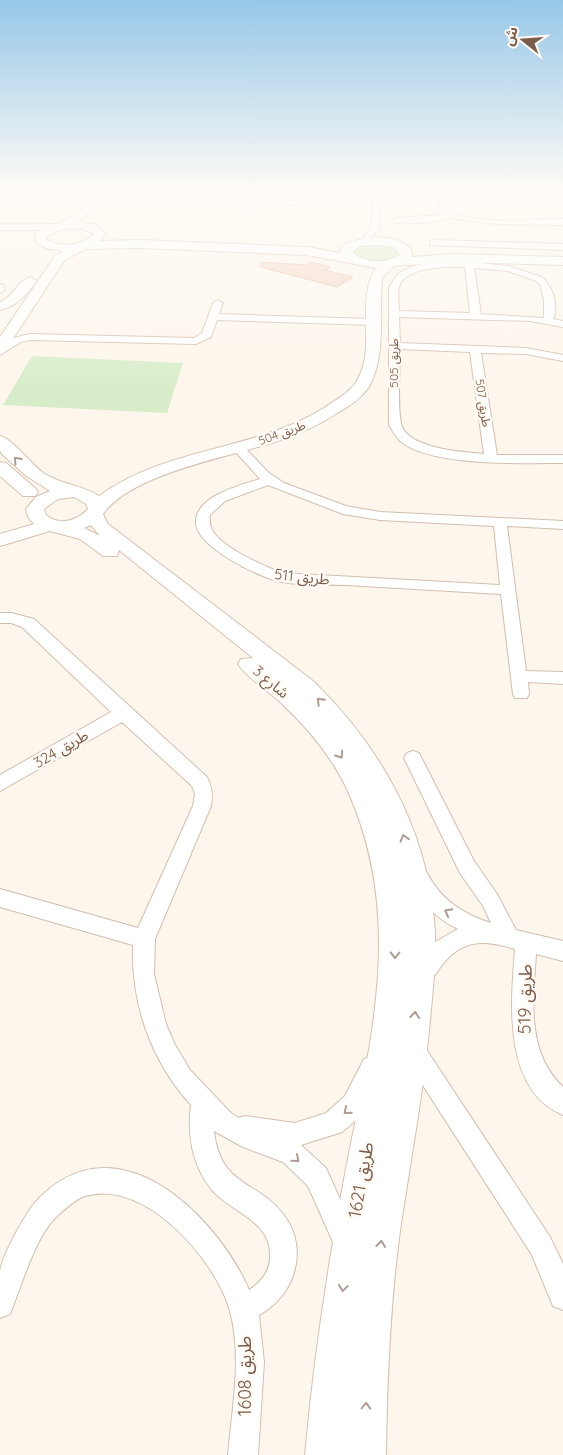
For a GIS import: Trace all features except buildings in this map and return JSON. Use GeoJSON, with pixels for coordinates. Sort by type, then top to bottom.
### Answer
{"type":"FeatureCollection","features":[{"type":"Feature","properties":{"kind":"street"},"geometry":{"type":"LineString","coordinates":[[0,350],[41,278],[48,260]]}},
{"type":"Feature","properties":{"kind":"street"},"geometry":{"type":"LineString","coordinates":[[0,329],[58,260]]}},
{"type":"Feature","properties":{"kind":"street"},"geometry":{"type":"LineString","coordinates":[[0,306],[15,300],[25,286],[70,260]]}},
{"type":"Feature","properties":{"kind":"street"},"geometry":{"type":"LineString","coordinates":[[354,260],[365,271],[374,289]]}},
{"type":"Feature","properties":{"kind":"street"},"geometry":{"type":"LineString","coordinates":[[357,260],[370,263],[424,260]]}},
{"type":"Feature","properties":{"kind":"street"},"geometry":{"type":"LineString","coordinates":[[522,260],[563,261]]}},
{"type":"Feature","properties":{"kind":"street","name":"طريق 504"},"geometry":{"type":"LineString","coordinates":[[86,502],[199,458],[240,449],[293,432],[319,419],[345,401],[362,385],[368,367],[374,289],[378,274],[394,262]]}},
{"type":"Feature","properties":{"kind":"street"},"geometry":{"type":"LineString","coordinates":[[469,265],[476,317]]}},
{"type":"Feature","properties":{"kind":"street","name":"طريق 505"},"geometry":{"type":"LineString","coordinates":[[548,320],[552,310],[550,285],[535,276],[518,270],[469,265],[426,266],[403,274],[395,282],[395,425],[397,432],[412,444],[440,453],[563,459]]}},
{"type":"Feature","properties":{"kind":"street"},"geometry":{"type":"LineString","coordinates":[[15,325],[19,334],[30,337],[188,342],[196,341],[207,335],[218,303]]}},
{"type":"Feature","properties":{"kind":"street"},"geometry":{"type":"LineString","coordinates":[[394,314],[548,320],[563,324]]}},
{"type":"Feature","properties":{"kind":"street"},"geometry":{"type":"LineString","coordinates":[[214,317],[372,322]]}},
{"type":"Feature","properties":{"kind":"street"},"geometry":{"type":"LineString","coordinates":[[0,350],[17,340],[30,337]]}},
{"type":"Feature","properties":{"kind":"street"},"geometry":{"type":"LineString","coordinates":[[394,346],[526,351],[563,358]]}},
{"type":"Feature","properties":{"kind":"street","name":"طريق 507"},"geometry":{"type":"LineString","coordinates":[[475,349],[491,456]]}},
{"type":"Feature","properties":{"kind":"street"},"geometry":{"type":"LineString","coordinates":[[0,441],[22,466],[42,482],[86,502]]}},
{"type":"Feature","properties":{"kind":"street"},"geometry":{"type":"LineString","coordinates":[[240,449],[270,480],[290,491],[361,514],[563,525]]}},
{"type":"Feature","properties":{"kind":"street","name":"شارع 3"},"geometry":{"type":"LineString","coordinates":[[0,467],[47,517],[100,543],[289,696],[322,731],[345,762],[366,804],[406,913]]}},
{"type":"Feature","properties":{"kind":"street","name":"طريق 511"},"geometry":{"type":"LineString","coordinates":[[270,480],[222,497],[206,509],[202,520],[205,532],[210,538],[257,570],[293,578],[508,590]]}},
{"type":"Feature","properties":{"kind":"street"},"geometry":{"type":"LineString","coordinates":[[47,517],[53,495],[86,502]]}},
{"type":"Feature","properties":{"kind":"street"},"geometry":{"type":"LineString","coordinates":[[0,538],[47,517],[84,522],[86,502]]}},
{"type":"Feature","properties":{"kind":"street","name":"شارع 3"},"geometry":{"type":"LineString","coordinates":[[86,502],[101,528],[305,687],[331,713],[368,762],[388,796],[411,862],[428,895],[441,908],[509,938]]}},
{"type":"Feature","properties":{"kind":"street"},"geometry":{"type":"LineString","coordinates":[[500,522],[521,694]]}},
{"type":"Feature","properties":{"kind":"street"},"geometry":{"type":"LineString","coordinates":[[0,618],[12,618],[28,622],[123,713],[200,782],[204,794],[202,806],[144,939],[143,974],[155,1024],[166,1052],[182,1078],[222,1122],[252,1138],[291,1153],[317,1177],[349,1250]]}},
{"type":"Feature","properties":{"kind":"street"},"geometry":{"type":"LineString","coordinates":[[519,676],[563,678]]}},
{"type":"Feature","properties":{"kind":"street","name":"طريق 324"},"geometry":{"type":"LineString","coordinates":[[0,784],[123,713]]}},
{"type":"Feature","properties":{"kind":"street"},"geometry":{"type":"LineString","coordinates":[[413,758],[466,867],[490,900],[509,938]]}},
{"type":"Feature","properties":{"kind":"street","name":"شارع 3"},"geometry":{"type":"LineString","coordinates":[[406,913],[411,862]]}},
{"type":"Feature","properties":{"kind":"street"},"geometry":{"type":"LineString","coordinates":[[0,898],[144,939]]}},
{"type":"Feature","properties":{"kind":"street","name":"طريق 1621"},"geometry":{"type":"LineString","coordinates":[[326,1455],[328,1408],[349,1250],[398,1043],[419,980],[406,913]]}},
{"type":"Feature","properties":{"kind":"street","name":"طريق 1621"},"geometry":{"type":"LineString","coordinates":[[365,1455],[368,1370],[382,1236],[398,1043],[394,971],[406,913]]}},
{"type":"Feature","properties":{"kind":"street","name":"شارع 3"},"geometry":{"type":"LineString","coordinates":[[419,980],[436,955],[453,939],[464,935],[509,938],[563,951]]}},
{"type":"Feature","properties":{"kind":"street","name":"طريق 519"},"geometry":{"type":"LineString","coordinates":[[509,938],[525,1050],[534,1072],[554,1096],[563,1103]]}},
{"type":"Feature","properties":{"kind":"street"},"geometry":{"type":"LineString","coordinates":[[222,1122],[254,1130],[295,1135],[333,1122],[354,1105],[398,1043],[541,1246],[563,1296]]}},
{"type":"Feature","properties":{"kind":"street"},"geometry":{"type":"LineString","coordinates":[[203,1102],[200,1126],[204,1151],[215,1173],[232,1192],[268,1216],[279,1231],[284,1248],[282,1268],[274,1286],[261,1299],[243,1308]]}},
{"type":"Feature","properties":{"kind":"street","name":"طريق 1608"},"geometry":{"type":"LineString","coordinates":[[0,1304],[43,1212],[84,1183],[109,1180],[129,1184],[148,1192],[191,1223],[224,1269],[243,1308],[249,1351],[243,1455]]}},
{"type":"Feature","properties":{"kind":"green space"},"geometry":{"type":"Polygon","coordinates":[[[32,356],[183,363],[167,413],[3,405],[32,356]]]}}]}
